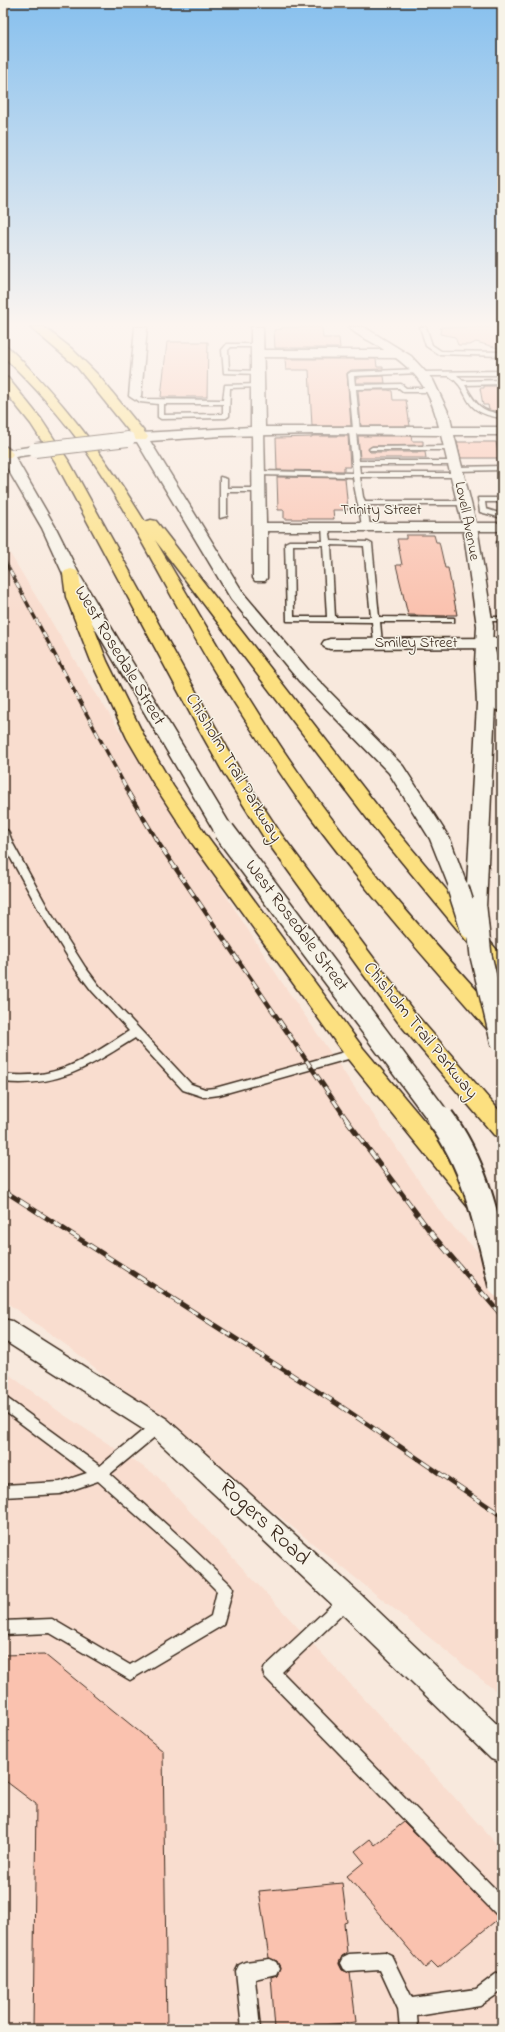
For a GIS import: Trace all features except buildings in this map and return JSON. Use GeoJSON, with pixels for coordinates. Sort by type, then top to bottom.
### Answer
{"type":"FeatureCollection","features":[{"type":"Feature","properties":{"kind":"highway","name":"Chisholm Trail Parkway"},"geometry":{"type":"LineString","coordinates":[[36,422],[63,463],[211,735],[273,836],[315,896],[406,1017],[502,1129]]}},
{"type":"Feature","properties":{"kind":"highway"},"geometry":{"type":"LineString","coordinates":[[70,422],[92,450],[113,483],[213,654],[279,758],[362,870],[402,919],[502,1032]]}},
{"type":"Feature","properties":{"kind":"highway"},"geometry":{"type":"LineString","coordinates":[[123,422],[134,438]]}},
{"type":"Feature","properties":{"kind":"highway"},"geometry":{"type":"LineString","coordinates":[[113,483],[157,530],[262,670],[389,834],[502,969]]}},
{"type":"Feature","properties":{"kind":"highway"},"geometry":{"type":"LineString","coordinates":[[71,574],[74,597],[99,662],[136,738],[164,786],[199,839],[355,1053],[502,1230]]}},
{"type":"Feature","properties":{"kind":"main road"},"geometry":{"type":"LineString","coordinates":[[258,422],[258,430]]}},
{"type":"Feature","properties":{"kind":"main road","name":"Lovell Avenue"},"geometry":{"type":"LineString","coordinates":[[445,422],[456,469],[471,501],[470,527],[484,619],[493,643],[502,706]]}},
{"type":"Feature","properties":{"kind":"main road"},"geometry":{"type":"LineString","coordinates":[[71,574],[49,528],[4,452],[35,450],[134,438],[258,430],[502,432]]}},
{"type":"Feature","properties":{"kind":"main road"},"geometry":{"type":"LineString","coordinates":[[134,438],[237,596],[305,677],[396,770],[440,839],[481,956],[502,1044]]}},
{"type":"Feature","properties":{"kind":"main road","name":"West Rosedale Street"},"geometry":{"type":"LineString","coordinates":[[71,574],[224,831],[450,1131],[468,1167],[480,1197],[502,1285]]}},
{"type":"Feature","properties":{"kind":"main road"},"geometry":{"type":"LineString","coordinates":[[481,956],[476,908],[486,704],[483,663],[493,643]]}},
{"type":"Feature","properties":{"kind":"street"},"geometry":{"type":"LineString","coordinates":[[258,430],[260,578]]}},
{"type":"Feature","properties":{"kind":"street","name":"Trinity Street"},"geometry":{"type":"LineString","coordinates":[[260,527],[502,527]]}},
{"type":"Feature","properties":{"kind":"street","name":"Smiley Street"},"geometry":{"type":"LineString","coordinates":[[330,644],[493,643]]}},
{"type":"Feature","properties":{"kind":"street","name":"Rogers Road"},"geometry":{"type":"LineString","coordinates":[[3,1328],[158,1426],[347,1600],[502,1749]]}},
{"type":"Feature","properties":{"kind":"lane"},"geometry":{"type":"LineString","coordinates":[[354,422],[355,463],[359,497],[363,503],[366,527]]}},
{"type":"Feature","properties":{"kind":"lane"},"geometry":{"type":"LineString","coordinates":[[372,449],[451,448]]}},
{"type":"Feature","properties":{"kind":"lane"},"geometry":{"type":"LineString","coordinates":[[355,463],[456,469]]}},
{"type":"Feature","properties":{"kind":"lane"},"geometry":{"type":"LineString","coordinates":[[259,473],[357,475],[456,469],[502,468]]}},
{"type":"Feature","properties":{"kind":"lane"},"geometry":{"type":"LineString","coordinates":[[223,479],[223,516]]}},
{"type":"Feature","properties":{"kind":"lane"},"geometry":{"type":"LineString","coordinates":[[223,490],[259,490]]}},
{"type":"Feature","properties":{"kind":"lane"},"geometry":{"type":"LineString","coordinates":[[363,503],[498,500],[495,506],[502,510]]}},
{"type":"Feature","properties":{"kind":"lane"},"geometry":{"type":"LineString","coordinates":[[471,501],[489,513],[502,516]]}},
{"type":"Feature","properties":{"kind":"lane"},"geometry":{"type":"LineString","coordinates":[[325,527],[328,543],[331,619]]}},
{"type":"Feature","properties":{"kind":"lane"},"geometry":{"type":"LineString","coordinates":[[378,643],[375,620],[368,544],[289,543],[290,619],[375,620],[450,620]]}},
{"type":"Feature","properties":{"kind":"lane"},"geometry":{"type":"LineString","coordinates":[[484,619],[502,619]]}},
{"type":"Feature","properties":{"kind":"lane"},"geometry":{"type":"LineString","coordinates":[[3,831],[8,844],[41,905],[80,968],[187,1087],[204,1094],[355,1053]]}},
{"type":"Feature","properties":{"kind":"lane"},"geometry":{"type":"LineString","coordinates":[[3,1078],[36,1080],[60,1076],[83,1066],[136,1032]]}},
{"type":"Feature","properties":{"kind":"lane"},"geometry":{"type":"LineString","coordinates":[[3,1403],[100,1474],[183,1548],[225,1588],[218,1620],[130,1673],[52,1626],[3,1628]]}},
{"type":"Feature","properties":{"kind":"lane"},"geometry":{"type":"LineString","coordinates":[[3,1492],[60,1488],[100,1474],[158,1426]]}},
{"type":"Feature","properties":{"kind":"lane"},"geometry":{"type":"LineString","coordinates":[[347,1600],[271,1672],[502,1908]]}},
{"type":"Feature","properties":{"kind":"lane"},"geometry":{"type":"LineString","coordinates":[[349,1963],[385,1961],[407,2008],[409,2029]]}},
{"type":"Feature","properties":{"kind":"lane"},"geometry":{"type":"LineString","coordinates":[[251,2029],[245,1971],[270,1968]]}},
{"type":"Feature","properties":{"kind":"lane"},"geometry":{"type":"LineString","coordinates":[[407,2008],[480,1997],[502,1980]]}},
{"type":"Feature","properties":{"kind":"shaded area"},"geometry":{"type":"Polygon","coordinates":[[[3,542],[77,664],[281,981],[446,1220],[502,1275],[502,1696],[73,1350],[3,1300],[3,542]]]}},
{"type":"Feature","properties":{"kind":"shaded area"},"geometry":{"type":"Polygon","coordinates":[[[3,1370],[61,1413],[156,1475],[418,1757],[502,1850],[502,2029],[3,2029],[3,1370]]]}},
{"type":"Feature","properties":{"kind":"railway"},"geometry":{"type":"LineString","coordinates":[[3,558],[130,795]]}},
{"type":"Feature","properties":{"kind":"railway"},"geometry":{"type":"LineString","coordinates":[[129,794],[159,844],[347,1120]]}},
{"type":"Feature","properties":{"kind":"railway"},"geometry":{"type":"LineString","coordinates":[[346,1119],[432,1234],[502,1316]]}},
{"type":"Feature","properties":{"kind":"railway"},"geometry":{"type":"LineString","coordinates":[[3,1190],[339,1405],[502,1516]]}}]}
